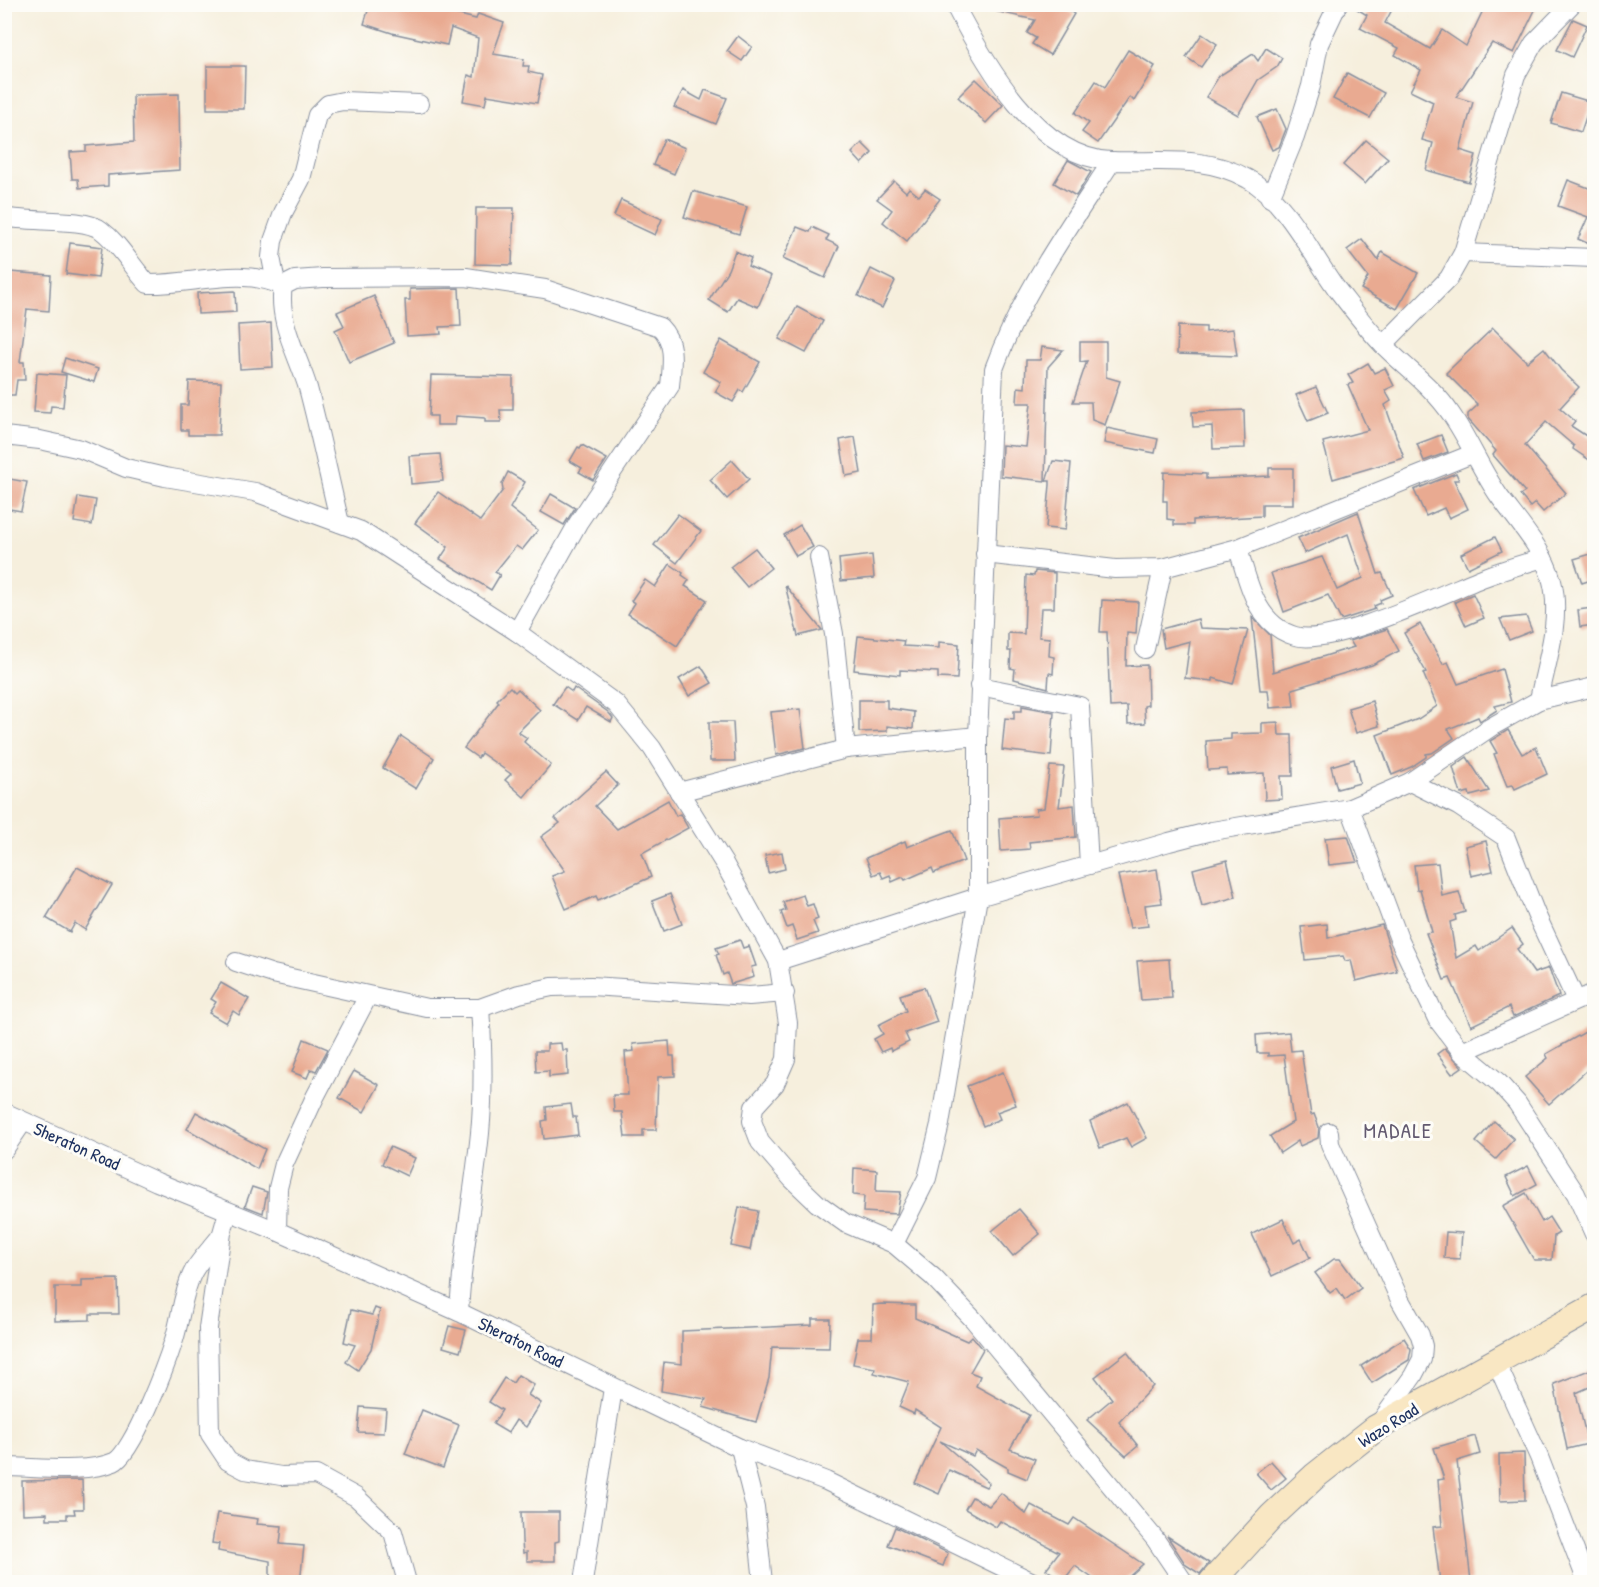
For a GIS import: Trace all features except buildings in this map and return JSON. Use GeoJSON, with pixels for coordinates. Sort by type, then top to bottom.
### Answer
{"type":"FeatureCollection","features":[{"type":"Feature","properties":{"kind":"main road","name":"Wazo Road"},"geometry":{"type":"LineString","coordinates":[[1212,1582],[1272,1516],[1316,1476],[1376,1428],[1594,1307]]}},
{"type":"Feature","properties":{"kind":"street"},"geometry":{"type":"LineString","coordinates":[[954,4],[987,66],[1037,123],[1070,152],[1091,160],[1200,162],[1226,169],[1251,180],[1297,227],[1336,288],[1383,345],[1423,380],[1452,414],[1472,454],[1543,558],[1552,582],[1556,613],[1539,700]]}},
{"type":"Feature","properties":{"kind":"street"},"geometry":{"type":"LineString","coordinates":[[1270,198],[1295,137],[1311,86],[1320,44],[1338,4]]}},
{"type":"Feature","properties":{"kind":"street"},"geometry":{"type":"LineString","coordinates":[[1383,345],[1449,278],[1463,253],[1516,75],[1534,43],[1572,4]]}},
{"type":"Feature","properties":{"kind":"street"},"geometry":{"type":"LineString","coordinates":[[340,523],[308,388],[283,315],[280,284],[271,257],[273,241],[283,213],[301,179],[317,115],[328,104],[343,101],[418,104]]}},
{"type":"Feature","properties":{"kind":"street"},"geometry":{"type":"LineString","coordinates":[[894,1244],[927,1178],[940,1124],[978,897],[979,686],[994,369],[1005,340],[1041,273],[1112,161]]}},
{"type":"Feature","properties":{"kind":"street"},"geometry":{"type":"LineString","coordinates":[[4,217],[49,223],[81,222],[101,230],[148,284],[172,284],[228,277],[280,284],[295,280],[323,278],[466,277],[545,289],[630,315],[660,327],[670,337],[673,363],[670,386],[578,523],[517,632]]}},
{"type":"Feature","properties":{"kind":"street"},"geometry":{"type":"LineString","coordinates":[[1463,253],[1594,258]]}},
{"type":"Feature","properties":{"kind":"street"},"geometry":{"type":"LineString","coordinates":[[4,436],[40,440],[81,449],[126,468],[165,477],[255,492],[361,531],[517,632],[616,704],[652,748],[725,866],[778,961],[785,993],[788,1023],[786,1059],[775,1084],[754,1107],[752,1121],[760,1142],[792,1179],[817,1203],[845,1223],[894,1244],[933,1277],[973,1319],[1155,1539],[1185,1582]]}},
{"type":"Feature","properties":{"kind":"street"},"geometry":{"type":"LineString","coordinates":[[984,554],[1115,569],[1163,568],[1238,549],[1472,454]]}},
{"type":"Feature","properties":{"kind":"street"},"geometry":{"type":"LineString","coordinates":[[1238,549],[1252,596],[1265,616],[1278,628],[1295,636],[1312,639],[1390,617],[1484,578],[1543,558]]}},
{"type":"Feature","properties":{"kind":"street"},"geometry":{"type":"LineString","coordinates":[[819,557],[834,634],[846,749]]}},
{"type":"Feature","properties":{"kind":"street"},"geometry":{"type":"LineString","coordinates":[[1144,649],[1163,568]]}},
{"type":"Feature","properties":{"kind":"street"},"geometry":{"type":"LineString","coordinates":[[979,686],[1080,706],[1089,865]]}},
{"type":"Feature","properties":{"kind":"street"},"geometry":{"type":"LineString","coordinates":[[778,961],[978,897],[1212,831],[1350,808],[1410,782],[1491,727],[1539,700],[1594,687]]}},
{"type":"Feature","properties":{"kind":"street"},"geometry":{"type":"LineString","coordinates":[[679,792],[846,749],[978,736]]}},
{"type":"Feature","properties":{"kind":"street"},"geometry":{"type":"LineString","coordinates":[[1410,782],[1458,806],[1506,838],[1536,914],[1576,1000]]}},
{"type":"Feature","properties":{"kind":"street"},"geometry":{"type":"LineString","coordinates":[[1350,808],[1399,939],[1423,994],[1437,1019],[1462,1052],[1517,1103],[1576,1194],[1594,1234]]}},
{"type":"Feature","properties":{"kind":"street"},"geometry":{"type":"LineString","coordinates":[[236,962],[368,996],[427,1008],[480,1008],[519,994],[552,987],[591,986],[749,996],[785,993]]}},
{"type":"Feature","properties":{"kind":"street"},"geometry":{"type":"LineString","coordinates":[[1462,1052],[1594,993]]}},
{"type":"Feature","properties":{"kind":"street"},"geometry":{"type":"LineString","coordinates":[[277,1231],[278,1188],[284,1164],[315,1096],[368,996]]}},
{"type":"Feature","properties":{"kind":"street"},"geometry":{"type":"LineString","coordinates":[[459,1312],[464,1243],[480,1133],[484,1068],[480,1008]]}},
{"type":"Feature","properties":{"kind":"street","name":"Sheraton Road"},"geometry":{"type":"LineString","coordinates":[[4,1112],[22,1122],[459,1312],[740,1448],[826,1481],[1033,1582]]}},
{"type":"Feature","properties":{"kind":"street"},"geometry":{"type":"LineString","coordinates":[[4,1150],[22,1122]]}},
{"type":"Feature","properties":{"kind":"street"},"geometry":{"type":"LineString","coordinates":[[1329,1132],[1330,1144],[1400,1300],[1420,1335],[1423,1346],[1422,1359],[1413,1376],[1376,1428]]}},
{"type":"Feature","properties":{"kind":"street"},"geometry":{"type":"LineString","coordinates":[[228,1212],[222,1233],[208,1328],[210,1434],[228,1461],[245,1470],[281,1476],[316,1474],[356,1497],[393,1532],[406,1582]]}},
{"type":"Feature","properties":{"kind":"street"},"geometry":{"type":"LineString","coordinates":[[4,1467],[66,1468],[101,1466],[116,1461],[126,1450],[142,1420],[174,1339],[184,1296],[193,1272],[222,1233]]}},
{"type":"Feature","properties":{"kind":"street"},"geometry":{"type":"LineString","coordinates":[[1496,1362],[1539,1457],[1587,1582]]}},
{"type":"Feature","properties":{"kind":"street"},"geometry":{"type":"LineString","coordinates":[[583,1582],[613,1388]]}},
{"type":"Feature","properties":{"kind":"street"},"geometry":{"type":"LineString","coordinates":[[740,1448],[755,1507],[763,1582]]}},
{"type":"Feature","properties":{"kind":"district","name":"MADALE"},"geometry":{"type":"Point","coordinates":[1398,1130]}}]}
